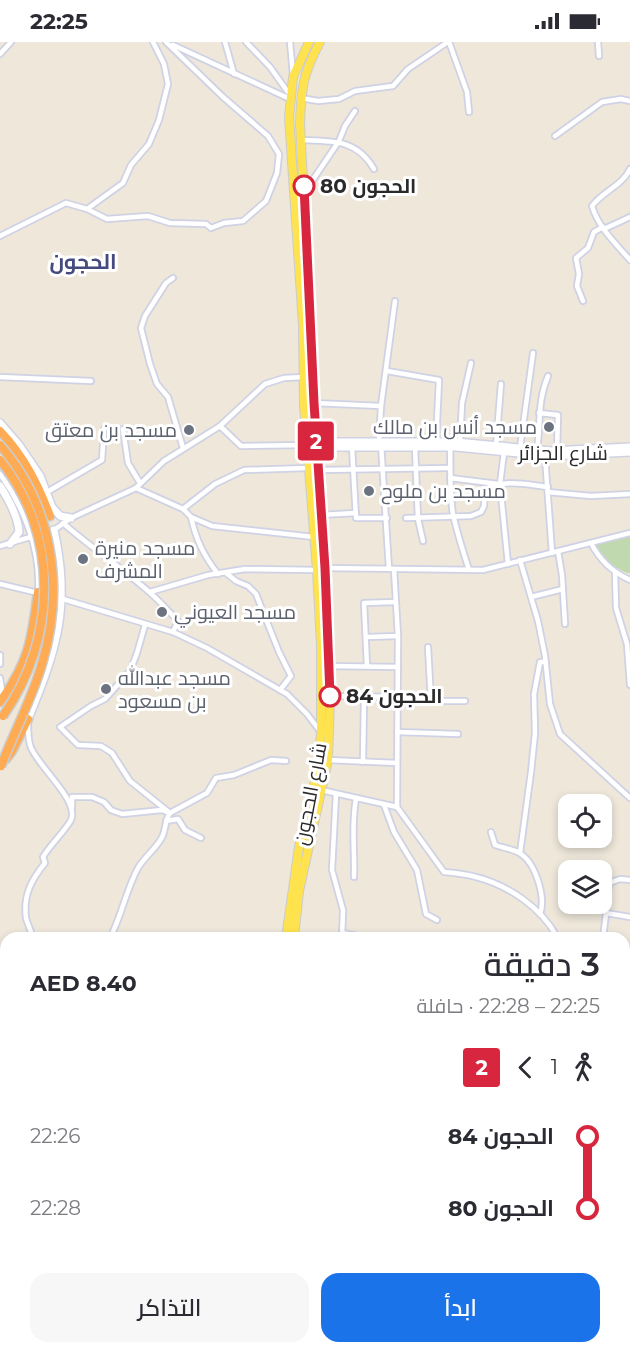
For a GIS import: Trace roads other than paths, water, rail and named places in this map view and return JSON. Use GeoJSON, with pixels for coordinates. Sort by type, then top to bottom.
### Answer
{"type":"FeatureCollection","features":[{"type":"Feature","properties":{"kind":"highway"},"geometry":{"type":"LineString","coordinates":[[0,431],[27,465],[51,512]]}},
{"type":"Feature","properties":{"kind":"highway"},"geometry":{"type":"LineString","coordinates":[[0,445],[28,484],[43,518],[50,548],[55,590],[51,629],[42,665],[0,766]]}},
{"type":"Feature","properties":{"kind":"highway"},"geometry":{"type":"LineString","coordinates":[[0,460],[22,495],[38,534],[45,594],[40,634],[30,668],[2,718]]}},
{"type":"Feature","properties":{"kind":"highway"},"geometry":{"type":"LineString","coordinates":[[2,700],[25,662],[33,631],[38,592]]}},
{"type":"Feature","properties":{"kind":"highway"},"geometry":{"type":"LineString","coordinates":[[0,766],[24,737],[28,719]]}},
{"type":"Feature","properties":{"kind":"main road","name":"شارع الحجون"},"geometry":{"type":"LineString","coordinates":[[295,932],[299,891],[327,760],[330,696],[321,569],[314,537],[308,468],[302,314],[289,117],[293,77],[309,42]]}},
{"type":"Feature","properties":{"kind":"main road","name":"شارع الحجون"},"geometry":{"type":"LineString","coordinates":[[287,932],[299,847],[318,768],[321,733],[320,515],[301,140],[301,98],[306,68],[320,42]]}},
{"type":"Feature","properties":{"kind":"street"},"geometry":{"type":"LineString","coordinates":[[1,53],[11,42]]}},
{"type":"Feature","properties":{"kind":"street"},"geometry":{"type":"LineString","coordinates":[[87,209],[123,183],[131,165],[149,144],[159,120],[168,84],[164,64],[153,42]]}},
{"type":"Feature","properties":{"kind":"street"},"geometry":{"type":"LineString","coordinates":[[225,42],[234,74]]}},
{"type":"Feature","properties":{"kind":"street"},"geometry":{"type":"LineString","coordinates":[[246,42],[270,67],[290,97]]}},
{"type":"Feature","properties":{"kind":"street"},"geometry":{"type":"LineString","coordinates":[[290,42],[293,77]]}},
{"type":"Feature","properties":{"kind":"street"},"geometry":{"type":"LineString","coordinates":[[301,98],[339,99],[355,91],[393,86],[408,69],[448,42],[467,92],[469,112]]}},
{"type":"Feature","properties":{"kind":"street"},"geometry":{"type":"LineString","coordinates":[[598,42],[599,56]]}},
{"type":"Feature","properties":{"kind":"street"},"geometry":{"type":"LineString","coordinates":[[0,236],[66,203],[87,209],[107,219],[147,216],[170,223],[206,224],[211,228],[224,223],[243,221],[266,201],[277,173],[279,154],[268,136],[167,43]]}},
{"type":"Feature","properties":{"kind":"street"},"geometry":{"type":"LineString","coordinates":[[167,43],[290,97]]}},
{"type":"Feature","properties":{"kind":"street"},"geometry":{"type":"LineString","coordinates":[[555,136],[602,102],[621,99],[630,101]]}},
{"type":"Feature","properties":{"kind":"street"},"geometry":{"type":"LineString","coordinates":[[304,193],[339,141],[355,111]]}},
{"type":"Feature","properties":{"kind":"street"},"geometry":{"type":"LineString","coordinates":[[301,140],[339,141],[363,154],[374,169]]}},
{"type":"Feature","properties":{"kind":"street"},"geometry":{"type":"LineString","coordinates":[[630,169],[626,177],[599,196],[592,206],[603,228],[630,260]]}},
{"type":"Feature","properties":{"kind":"street"},"geometry":{"type":"LineString","coordinates":[[583,301],[577,286],[579,274],[576,258],[588,248],[594,232],[630,217]]}},
{"type":"Feature","properties":{"kind":"street"},"geometry":{"type":"LineString","coordinates":[[173,278],[166,283],[145,316],[141,328],[157,384],[168,397],[183,448]]}},
{"type":"Feature","properties":{"kind":"street"},"geometry":{"type":"LineString","coordinates":[[395,301],[381,406],[381,443],[398,636],[397,807],[444,872],[477,877],[505,889],[549,921],[554,932]]}},
{"type":"Feature","properties":{"kind":"street"},"geometry":{"type":"LineString","coordinates":[[520,448],[533,353]]}},
{"type":"Feature","properties":{"kind":"street"},"geometry":{"type":"LineString","coordinates":[[460,442],[462,403],[471,363]]}},
{"type":"Feature","properties":{"kind":"street"},"geometry":{"type":"LineString","coordinates":[[387,371],[439,380],[436,442]]}},
{"type":"Feature","properties":{"kind":"street"},"geometry":{"type":"LineString","coordinates":[[537,450],[541,392],[548,376]]}},
{"type":"Feature","properties":{"kind":"street"},"geometry":{"type":"LineString","coordinates":[[0,377],[91,381]]}},
{"type":"Feature","properties":{"kind":"street"},"geometry":{"type":"LineString","coordinates":[[0,546],[54,530],[71,518],[136,488],[164,461],[220,426],[265,384],[284,378],[304,377]]}},
{"type":"Feature","properties":{"kind":"street"},"geometry":{"type":"LineString","coordinates":[[496,446],[501,384]]}},
{"type":"Feature","properties":{"kind":"street"},"geometry":{"type":"LineString","coordinates":[[314,403],[381,406]]}},
{"type":"Feature","properties":{"kind":"street"},"geometry":{"type":"LineString","coordinates":[[539,413],[558,415],[557,451]]}},
{"type":"Feature","properties":{"kind":"street"},"geometry":{"type":"LineString","coordinates":[[0,423],[19,445],[40,476],[47,492],[62,571],[63,599],[56,646],[28,719]]}},
{"type":"Feature","properties":{"kind":"street"},"geometry":{"type":"LineString","coordinates":[[220,426],[241,446],[307,446]]}},
{"type":"Feature","properties":{"kind":"street"},"geometry":{"type":"LineString","coordinates":[[47,492],[102,460],[104,429]]}},
{"type":"Feature","properties":{"kind":"street"},"geometry":{"type":"LineString","coordinates":[[123,429],[128,463],[140,483]]}},
{"type":"Feature","properties":{"kind":"street","name":"شارع الجزائر"},"geometry":{"type":"LineString","coordinates":[[316,438],[323,442],[460,442],[557,451],[630,447]]}},
{"type":"Feature","properties":{"kind":"street","name":"شارع الجزائر"},"geometry":{"type":"LineString","coordinates":[[317,449],[381,443],[545,456],[630,452]]}},
{"type":"Feature","properties":{"kind":"street"},"geometry":{"type":"LineString","coordinates":[[352,447],[356,518],[387,518]]}},
{"type":"Feature","properties":{"kind":"street"},"geometry":{"type":"LineString","coordinates":[[415,447],[418,519],[423,541]]}},
{"type":"Feature","properties":{"kind":"street"},"geometry":{"type":"LineString","coordinates":[[450,447],[449,468],[454,518],[457,536],[469,570]]}},
{"type":"Feature","properties":{"kind":"street"},"geometry":{"type":"LineString","coordinates":[[504,452],[500,484],[508,564]]}},
{"type":"Feature","properties":{"kind":"street"},"geometry":{"type":"LineString","coordinates":[[545,456],[552,553]]}},
{"type":"Feature","properties":{"kind":"street"},"geometry":{"type":"LineString","coordinates":[[183,509],[215,484],[244,470],[308,468]]}},
{"type":"Feature","properties":{"kind":"street"},"geometry":{"type":"LineString","coordinates":[[318,470],[449,468]]}},
{"type":"Feature","properties":{"kind":"street"},"geometry":{"type":"LineString","coordinates":[[0,474],[15,499],[31,538],[36,559],[38,592]]}},
{"type":"Feature","properties":{"kind":"street"},"geometry":{"type":"LineString","coordinates":[[450,478],[591,496],[630,494]]}},
{"type":"Feature","properties":{"kind":"street"},"geometry":{"type":"LineString","coordinates":[[406,518],[471,516],[481,512],[485,493],[500,484]]}},
{"type":"Feature","properties":{"kind":"street"},"geometry":{"type":"LineString","coordinates":[[0,486],[11,505],[19,527],[19,532],[10,543]]}},
{"type":"Feature","properties":{"kind":"street"},"geometry":{"type":"LineString","coordinates":[[136,488],[183,509],[191,517],[212,526],[314,537]]}},
{"type":"Feature","properties":{"kind":"street"},"geometry":{"type":"LineString","coordinates":[[51,512],[71,518]]}},
{"type":"Feature","properties":{"kind":"street"},"geometry":{"type":"LineString","coordinates":[[320,515],[356,513]]}},
{"type":"Feature","properties":{"kind":"street"},"geometry":{"type":"LineString","coordinates":[[191,517],[195,536],[204,556],[218,574]]}},
{"type":"Feature","properties":{"kind":"street"},"geometry":{"type":"LineString","coordinates":[[63,523],[90,547],[109,559],[150,592],[178,621],[173,632]]}},
{"type":"Feature","properties":{"kind":"street"},"geometry":{"type":"LineString","coordinates":[[150,592],[246,569],[483,570],[630,533]]}},
{"type":"Feature","properties":{"kind":"street"},"geometry":{"type":"LineString","coordinates":[[591,543],[599,559],[630,580]]}},
{"type":"Feature","properties":{"kind":"street"},"geometry":{"type":"LineString","coordinates":[[558,551],[565,624]]}},
{"type":"Feature","properties":{"kind":"street"},"geometry":{"type":"LineString","coordinates":[[520,561],[546,662],[550,704],[560,734],[630,798]]}},
{"type":"Feature","properties":{"kind":"street"},"geometry":{"type":"LineString","coordinates":[[615,572],[616,608],[627,644],[630,685]]}},
{"type":"Feature","properties":{"kind":"street"},"geometry":{"type":"LineString","coordinates":[[226,573],[236,581],[248,585],[256,594],[291,676],[280,690]]}},
{"type":"Feature","properties":{"kind":"street"},"geometry":{"type":"LineString","coordinates":[[0,593],[1,584],[38,592],[173,632],[207,648],[287,694],[307,714],[321,733]]}},
{"type":"Feature","properties":{"kind":"street"},"geometry":{"type":"LineString","coordinates":[[531,597],[563,589]]}},
{"type":"Feature","properties":{"kind":"street"},"geometry":{"type":"LineString","coordinates":[[367,666],[364,603],[396,602]]}},
{"type":"Feature","properties":{"kind":"street"},"geometry":{"type":"LineString","coordinates":[[145,625],[130,671],[105,699],[91,705],[60,727],[78,745],[101,746],[112,753],[130,781],[170,813]]}},
{"type":"Feature","properties":{"kind":"street"},"geometry":{"type":"LineString","coordinates":[[366,637],[398,636]]}},
{"type":"Feature","properties":{"kind":"street"},"geometry":{"type":"LineString","coordinates":[[428,647],[431,700]]}},
{"type":"Feature","properties":{"kind":"street"},"geometry":{"type":"LineString","coordinates":[[0,655],[0,664]]}},
{"type":"Feature","properties":{"kind":"street"},"geometry":{"type":"LineString","coordinates":[[520,853],[535,733],[534,694],[540,662],[546,662]]}},
{"type":"Feature","properties":{"kind":"street"},"geometry":{"type":"LineString","coordinates":[[329,666],[398,667]]}},
{"type":"Feature","properties":{"kind":"street"},"geometry":{"type":"LineString","coordinates":[[0,678],[2,700]]}},
{"type":"Feature","properties":{"kind":"street"},"geometry":{"type":"LineString","coordinates":[[330,696],[465,701]]}},
{"type":"Feature","properties":{"kind":"street"},"geometry":{"type":"LineString","coordinates":[[363,762],[364,698]]}},
{"type":"Feature","properties":{"kind":"street"},"geometry":{"type":"LineString","coordinates":[[397,732],[458,734]]}},
{"type":"Feature","properties":{"kind":"street"},"geometry":{"type":"LineString","coordinates":[[24,737],[61,789],[72,810]]}},
{"type":"Feature","properties":{"kind":"street"},"geometry":{"type":"LineString","coordinates":[[113,932],[134,876],[140,864],[163,837],[170,813],[207,793],[216,778],[234,775],[271,760],[286,760]]}},
{"type":"Feature","properties":{"kind":"street"},"geometry":{"type":"LineString","coordinates":[[327,760],[397,763]]}},
{"type":"Feature","properties":{"kind":"street"},"geometry":{"type":"LineString","coordinates":[[321,790],[397,807]]}},
{"type":"Feature","properties":{"kind":"street"},"geometry":{"type":"LineString","coordinates":[[336,794],[332,870],[343,910],[342,932]]}},
{"type":"Feature","properties":{"kind":"street"},"geometry":{"type":"LineString","coordinates":[[31,932],[26,918],[27,891],[33,878],[45,863],[43,857],[48,848],[71,819],[72,797],[92,797],[104,802],[111,810],[122,814],[162,810],[170,813]]}},
{"type":"Feature","properties":{"kind":"street"},"geometry":{"type":"LineString","coordinates":[[354,877],[353,827],[356,799]]}},
{"type":"Feature","properties":{"kind":"street"},"geometry":{"type":"LineString","coordinates":[[384,805],[394,832],[417,870],[426,914],[437,920]]}},
{"type":"Feature","properties":{"kind":"street"},"geometry":{"type":"LineString","coordinates":[[166,821],[178,819],[185,830],[201,838]]}},
{"type":"Feature","properties":{"kind":"street"},"geometry":{"type":"LineString","coordinates":[[491,832],[495,845],[520,853],[534,873],[542,893],[543,905],[540,914]]}},
{"type":"Feature","properties":{"kind":"street"},"geometry":{"type":"LineString","coordinates":[[612,882],[620,879],[630,880]]}},
{"type":"Feature","properties":{"kind":"street"},"geometry":{"type":"LineString","coordinates":[[604,932],[606,914]]}},
{"type":"Feature","properties":{"kind":"street"},"geometry":{"type":"LineString","coordinates":[[612,914],[630,917]]}},
{"type":"Feature","properties":{"kind":"place","name":"الحجون 80"},"geometry":{"type":"Point","coordinates":[304,186]}},
{"type":"Feature","properties":{"kind":"place","name":"مسجد أنس بن مالك"},"geometry":{"type":"Point","coordinates":[549,427]}},
{"type":"Feature","properties":{"kind":"place","name":"مسجد بن معتق"},"geometry":{"type":"Point","coordinates":[189,430]}},
{"type":"Feature","properties":{"kind":"place","name":"مسجد بن ملوح"},"geometry":{"type":"Point","coordinates":[369,491]}},
{"type":"Feature","properties":{"kind":"place","name":"مسجد منيرة المشرف"},"geometry":{"type":"Point","coordinates":[83,559]}},
{"type":"Feature","properties":{"kind":"place","name":"مسجد العيوني"},"geometry":{"type":"Point","coordinates":[162,612]}},
{"type":"Feature","properties":{"kind":"place","name":"مسجد عبدالله بن مسعود"},"geometry":{"type":"Point","coordinates":[106,689]}},
{"type":"Feature","properties":{"kind":"place","name":"الحجون 84"},"geometry":{"type":"Point","coordinates":[330,696]}},
{"type":"Feature","properties":{"kind":"district","name":"الحجون"},"geometry":{"type":"Point","coordinates":[83,262]}}]}
